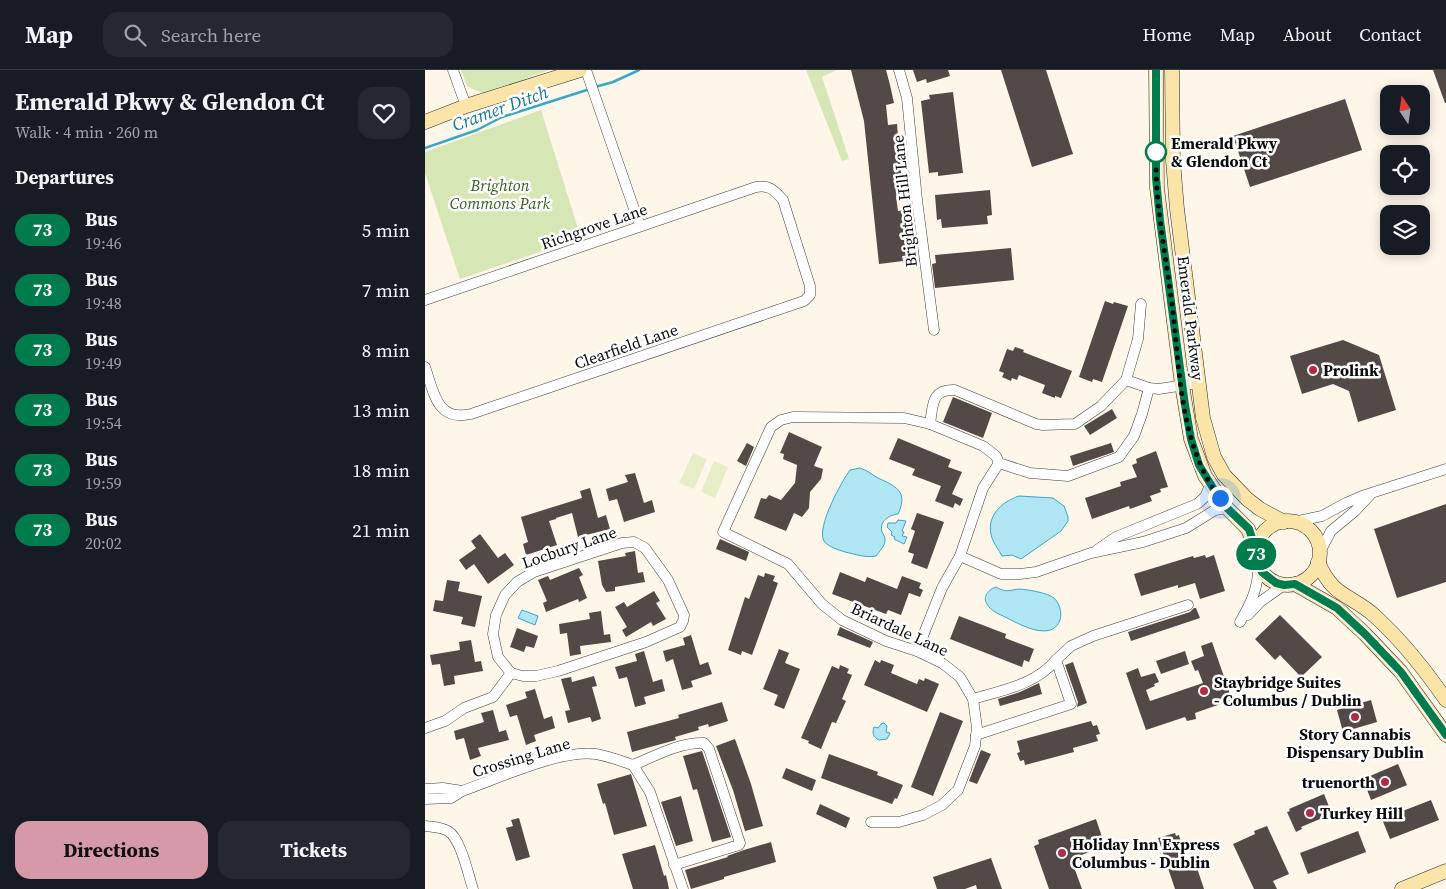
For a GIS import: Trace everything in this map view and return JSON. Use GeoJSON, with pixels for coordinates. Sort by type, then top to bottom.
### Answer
{"type":"FeatureCollection","features":[{"type":"Feature","properties":{"kind":"main road"},"geometry":{"type":"LineString","coordinates":[[425,122],[466,106],[580,70]]}},
{"type":"Feature","properties":{"kind":"main road","name":"Emerald Parkway"},"geometry":{"type":"LineString","coordinates":[[1156,70],[1157,188],[1182,385],[1191,439],[1199,465],[1210,485],[1227,508],[1249,529],[1256,550]]}},
{"type":"Feature","properties":{"kind":"main road","name":"Emerald Parkway"},"geometry":{"type":"LineString","coordinates":[[1173,70],[1173,161],[1177,209],[1197,383],[1203,418],[1214,457],[1224,475],[1247,499],[1289,522]]}},
{"type":"Feature","properties":{"kind":"main road"},"geometry":{"type":"LineString","coordinates":[[1446,700],[1425,672],[1375,616],[1333,587],[1326,578],[1319,557],[1317,541],[1312,532],[1304,526],[1289,522],[1273,525],[1265,531],[1259,540],[1256,550],[1258,565],[1268,578],[1289,585],[1337,608],[1401,672],[1446,735]]}},
{"type":"Feature","properties":{"kind":"main road"},"geometry":{"type":"LineString","coordinates":[[1289,585],[1310,576],[1319,557]]}},
{"type":"Feature","properties":{"kind":"main road"},"geometry":{"type":"LineString","coordinates":[[1402,889],[1446,871]]}},
{"type":"Feature","properties":{"kind":"street"},"geometry":{"type":"LineString","coordinates":[[453,70],[466,106]]}},
{"type":"Feature","properties":{"kind":"street"},"geometry":{"type":"LineString","coordinates":[[586,70],[640,226]]}},
{"type":"Feature","properties":{"kind":"street","name":"Brighton Hill Lane"},"geometry":{"type":"LineString","coordinates":[[899,70],[907,98],[917,200],[934,330]]}},
{"type":"Feature","properties":{"kind":"street","name":"Richgrove Lane"},"geometry":{"type":"LineString","coordinates":[[425,300],[756,187],[765,186],[773,188],[783,200],[810,286],[810,295]]}},
{"type":"Feature","properties":{"kind":"street","name":"Clearfield Lane"},"geometry":{"type":"LineString","coordinates":[[425,367],[440,407],[449,414],[460,417],[804,301],[810,295]]}},
{"type":"Feature","properties":{"kind":"street"},"geometry":{"type":"LineString","coordinates":[[1141,304],[1138,339],[1127,380],[1101,406],[1075,424],[1035,424],[955,390],[947,390],[934,398],[930,424],[983,446],[996,456],[999,463],[1030,473],[1068,476],[1119,457],[1134,436],[1149,388]]}},
{"type":"Feature","properties":{"kind":"street"},"geometry":{"type":"LineString","coordinates":[[1127,380],[1149,388],[1159,389],[1197,383]]}},
{"type":"Feature","properties":{"kind":"street","name":"Briardale Lane"},"geometry":{"type":"LineString","coordinates":[[871,822],[899,822],[923,814],[942,805],[958,790],[975,746],[977,728],[973,699],[960,677],[952,670],[917,651],[887,641],[842,620],[822,604],[788,564],[723,532],[771,427],[781,420],[793,417],[817,416],[848,418],[887,417],[904,418],[930,424]]}},
{"type":"Feature","properties":{"kind":"street"},"geometry":{"type":"LineString","coordinates":[[917,651],[942,588],[959,556],[983,488],[999,463]]}},
{"type":"Feature","properties":{"kind":"street"},"geometry":{"type":"LineString","coordinates":[[1289,522],[1322,516],[1346,503],[1372,493],[1446,469]]}},
{"type":"Feature","properties":{"kind":"street"},"geometry":{"type":"LineString","coordinates":[[1091,553],[1116,537],[1197,504],[1205,497],[1210,485]]}},
{"type":"Feature","properties":{"kind":"street"},"geometry":{"type":"LineString","coordinates":[[1319,557],[1331,531],[1355,511],[1372,493]]}},
{"type":"Feature","properties":{"kind":"street"},"geometry":{"type":"LineString","coordinates":[[959,556],[1001,574],[1035,572],[1052,568],[1091,553],[1143,542],[1186,528],[1215,510],[1227,508]]}},
{"type":"Feature","properties":{"kind":"street","name":"Locbury Lane"},"geometry":{"type":"LineString","coordinates":[[634,542],[645,548],[666,576],[674,591],[684,615],[680,627],[646,642],[558,671],[530,676],[511,673],[498,657],[493,634],[496,615],[505,595],[517,582],[534,572],[622,543],[634,542]]}},
{"type":"Feature","properties":{"kind":"street"},"geometry":{"type":"LineString","coordinates":[[1258,565],[1259,578],[1253,599],[1239,622],[1260,602],[1289,585]]}},
{"type":"Feature","properties":{"kind":"street"},"geometry":{"type":"LineString","coordinates":[[973,699],[1034,679],[1047,671],[1071,646],[1093,636],[1188,605]]}},
{"type":"Feature","properties":{"kind":"street"},"geometry":{"type":"LineString","coordinates":[[976,735],[1071,704],[1056,660]]}},
{"type":"Feature","properties":{"kind":"street"},"geometry":{"type":"LineString","coordinates":[[425,728],[445,721],[464,708],[493,697],[511,673]]}},
{"type":"Feature","properties":{"kind":"street"},"geometry":{"type":"LineString","coordinates":[[674,865],[739,845],[740,843],[709,749],[704,743],[696,742],[681,746],[633,765],[650,792],[674,865],[683,889]]}},
{"type":"Feature","properties":{"kind":"street","name":"Crossing Lane"},"geometry":{"type":"LineString","coordinates":[[425,799],[451,798],[462,792],[572,754],[596,754],[633,765]]}},
{"type":"Feature","properties":{"kind":"street","name":"Crossing Lane"},"geometry":{"type":"LineString","coordinates":[[425,789],[443,788],[462,792]]}},
{"type":"Feature","properties":{"kind":"street"},"geometry":{"type":"LineString","coordinates":[[425,826],[438,827],[449,832],[457,841],[473,889]]}},
{"type":"Feature","properties":{"kind":"green space"},"geometry":{"type":"Polygon","coordinates":[[[461,70],[549,70],[484,94],[467,86],[461,70]]]}},
{"type":"Feature","properties":{"kind":"green space"},"geometry":{"type":"Polygon","coordinates":[[[806,70],[837,70],[822,77],[849,159],[842,161],[806,70]]]}},
{"type":"Feature","properties":{"kind":"green space","name":"Brighton Commons Park"},"geometry":{"type":"Polygon","coordinates":[[[541,110],[581,238],[460,279],[425,173],[425,152],[541,110]]]}},
{"type":"Feature","properties":{"kind":"green space"},"geometry":{"type":"Polygon","coordinates":[[[693,453],[707,459],[694,489],[679,483],[693,453]]]}},
{"type":"Feature","properties":{"kind":"green space"},"geometry":{"type":"Polygon","coordinates":[[[714,461],[728,467],[715,498],[701,492],[714,461]]]}},
{"type":"Feature","properties":{"kind":"water"},"geometry":{"type":"Polygon","coordinates":[[[860,468],[899,490],[902,500],[898,514],[888,517],[883,522],[881,528],[885,541],[876,556],[845,552],[831,547],[824,541],[822,534],[831,504],[841,484],[850,470],[860,468]]]}},
{"type":"Feature","properties":{"kind":"water"},"geometry":{"type":"Polygon","coordinates":[[[1019,496],[1053,498],[1064,506],[1068,517],[1068,521],[1061,531],[1021,559],[1012,555],[1002,556],[990,530],[996,511],[1006,502],[1019,496]]]}},
{"type":"Feature","properties":{"kind":"water"},"geometry":{"type":"Polygon","coordinates":[[[898,520],[906,521],[902,531],[904,532],[902,536],[907,537],[904,544],[894,539],[895,537],[891,535],[892,532],[887,527],[888,523],[896,523],[898,520]]]}},
{"type":"Feature","properties":{"kind":"water"},"geometry":{"type":"Polygon","coordinates":[[[996,587],[1007,591],[1018,589],[1042,593],[1054,598],[1061,612],[1060,620],[1056,627],[1044,631],[1028,628],[991,609],[985,599],[989,591],[996,587]]]}},
{"type":"Feature","properties":{"kind":"water"},"geometry":{"type":"Polygon","coordinates":[[[522,610],[538,616],[535,625],[518,618],[522,610]]]}},
{"type":"Feature","properties":{"kind":"water"},"geometry":{"type":"Polygon","coordinates":[[[884,723],[887,726],[886,732],[890,733],[887,739],[879,740],[873,735],[874,727],[878,728],[884,723]]]}},
{"type":"Feature","properties":{"kind":"building"},"geometry":{"type":"Polygon","coordinates":[[[851,70],[886,70],[894,103],[886,105],[888,125],[897,124],[903,196],[896,196],[898,211],[906,210],[911,255],[902,256],[903,261],[879,264],[864,121],[851,70]]]}},
{"type":"Feature","properties":{"kind":"building"},"geometry":{"type":"Polygon","coordinates":[[[913,70],[948,70],[950,76],[927,83],[926,79],[917,82],[913,70]]]}},
{"type":"Feature","properties":{"kind":"building"},"geometry":{"type":"Polygon","coordinates":[[[1001,70],[1046,70],[1073,154],[1032,167],[1001,70]]]}},
{"type":"Feature","properties":{"kind":"building"},"geometry":{"type":"Polygon","coordinates":[[[1433,70],[1446,70],[1446,103],[1445,103],[1433,70]]]}},
{"type":"Feature","properties":{"kind":"building"},"geometry":{"type":"Polygon","coordinates":[[[953,92],[963,173],[938,176],[938,172],[929,173],[921,101],[930,99],[929,95],[953,92]]]}},
{"type":"Feature","properties":{"kind":"building"},"geometry":{"type":"Polygon","coordinates":[[[1345,99],[1362,150],[1250,187],[1233,136],[1345,99]]]}},
{"type":"Feature","properties":{"kind":"building"},"geometry":{"type":"Polygon","coordinates":[[[990,190],[992,215],[987,216],[988,224],[942,228],[941,219],[937,220],[935,195],[990,190]]]}},
{"type":"Feature","properties":{"kind":"building"},"geometry":{"type":"Polygon","coordinates":[[[1011,248],[1014,280],[935,288],[932,264],[936,263],[935,255],[1011,248]]]}},
{"type":"Feature","properties":{"kind":"building"},"geometry":{"type":"Polygon","coordinates":[[[1105,301],[1128,306],[1102,382],[1093,379],[1092,382],[1079,377],[1105,301]]]}},
{"type":"Feature","properties":{"kind":"building"},"geometry":{"type":"Polygon","coordinates":[[[1343,340],[1379,355],[1396,410],[1358,422],[1349,391],[1333,384],[1302,394],[1290,356],[1343,340]]]}},
{"type":"Feature","properties":{"kind":"building"},"geometry":{"type":"Polygon","coordinates":[[[1015,347],[1024,350],[1023,352],[1072,371],[1061,398],[1055,396],[1055,398],[1042,393],[1045,385],[1019,375],[1017,380],[1012,378],[1011,381],[1002,377],[1004,373],[999,371],[1007,349],[1013,351],[1015,347]]]}},
{"type":"Feature","properties":{"kind":"building"},"geometry":{"type":"Polygon","coordinates":[[[953,397],[992,413],[983,438],[943,422],[953,397]]]}},
{"type":"Feature","properties":{"kind":"building"},"geometry":{"type":"Polygon","coordinates":[[[1112,409],[1117,418],[1090,435],[1084,426],[1112,409]]]}},
{"type":"Feature","properties":{"kind":"building"},"geometry":{"type":"Polygon","coordinates":[[[789,432],[822,447],[814,466],[823,469],[821,479],[810,492],[809,508],[802,517],[794,513],[786,531],[754,518],[761,498],[766,499],[769,495],[781,500],[795,483],[797,465],[783,459],[784,454],[780,453],[789,432]]]}},
{"type":"Feature","properties":{"kind":"building"},"geometry":{"type":"Polygon","coordinates":[[[898,438],[951,460],[948,467],[962,472],[952,494],[963,499],[960,506],[955,503],[953,508],[935,501],[941,486],[912,475],[915,469],[889,459],[898,438]]]}},
{"type":"Feature","properties":{"kind":"building"},"geometry":{"type":"Polygon","coordinates":[[[747,443],[754,447],[746,466],[737,461],[747,443]]]}},
{"type":"Feature","properties":{"kind":"building"},"geometry":{"type":"Polygon","coordinates":[[[1111,443],[1114,452],[1073,466],[1070,456],[1111,443]]]}},
{"type":"Feature","properties":{"kind":"building"},"geometry":{"type":"Polygon","coordinates":[[[1156,451],[1168,487],[1160,489],[1161,492],[1150,496],[1152,501],[1130,509],[1129,506],[1092,519],[1085,498],[1121,486],[1120,482],[1137,477],[1132,465],[1137,463],[1136,459],[1156,451]]]}},
{"type":"Feature","properties":{"kind":"building"},"geometry":{"type":"Polygon","coordinates":[[[635,473],[644,503],[652,500],[655,512],[624,522],[617,499],[609,501],[606,489],[628,482],[625,475],[635,473]]]}},
{"type":"Feature","properties":{"kind":"building"},"geometry":{"type":"Polygon","coordinates":[[[590,488],[598,518],[606,515],[610,529],[578,537],[572,513],[549,521],[557,545],[526,555],[523,544],[528,542],[521,517],[582,498],[580,491],[590,488]]]}},
{"type":"Feature","properties":{"kind":"building"},"geometry":{"type":"Polygon","coordinates":[[[1446,504],[1446,582],[1397,598],[1374,529],[1446,504]]]}},
{"type":"Feature","properties":{"kind":"building"},"geometry":{"type":"Polygon","coordinates":[[[917,513],[944,522],[927,569],[911,563],[914,554],[908,552],[915,531],[911,529],[917,513]]]}},
{"type":"Feature","properties":{"kind":"building"},"geometry":{"type":"Polygon","coordinates":[[[480,534],[498,558],[505,553],[514,565],[488,584],[474,564],[466,570],[459,560],[476,548],[471,541],[480,534]]]}},
{"type":"Feature","properties":{"kind":"building"},"geometry":{"type":"Polygon","coordinates":[[[720,539],[749,552],[746,561],[716,549],[720,539]]]}},
{"type":"Feature","properties":{"kind":"building"},"geometry":{"type":"Polygon","coordinates":[[[635,551],[638,573],[643,572],[645,582],[615,587],[615,591],[606,592],[602,585],[598,561],[626,556],[625,553],[635,551]]]}},
{"type":"Feature","properties":{"kind":"building"},"geometry":{"type":"Polygon","coordinates":[[[1205,555],[1206,558],[1214,555],[1225,591],[1200,599],[1195,583],[1178,588],[1178,585],[1141,596],[1134,574],[1193,556],[1194,558],[1205,555]]]}},
{"type":"Feature","properties":{"kind":"building"},"geometry":{"type":"Polygon","coordinates":[[[579,568],[583,575],[579,577],[587,598],[579,602],[578,599],[546,612],[543,603],[547,601],[538,580],[548,576],[550,580],[579,568]]]}},
{"type":"Feature","properties":{"kind":"building"},"geometry":{"type":"Polygon","coordinates":[[[840,572],[865,582],[867,577],[897,589],[902,576],[921,583],[919,588],[923,590],[920,597],[909,593],[901,615],[888,610],[886,614],[832,594],[840,572]]]}},
{"type":"Feature","properties":{"kind":"building"},"geometry":{"type":"Polygon","coordinates":[[[765,573],[775,576],[773,581],[778,583],[752,655],[742,651],[741,655],[728,650],[745,597],[749,599],[758,575],[764,577],[765,573]]]}},
{"type":"Feature","properties":{"kind":"building"},"geometry":{"type":"Polygon","coordinates":[[[447,580],[460,582],[458,591],[482,596],[475,627],[461,624],[463,617],[433,611],[435,600],[443,601],[447,580]]]}},
{"type":"Feature","properties":{"kind":"building"},"geometry":{"type":"Polygon","coordinates":[[[654,591],[660,601],[656,603],[666,619],[653,626],[651,622],[626,637],[622,630],[627,627],[615,607],[624,602],[627,607],[654,591]]]}},
{"type":"Feature","properties":{"kind":"building"},"geometry":{"type":"Polygon","coordinates":[[[1196,608],[1200,618],[1131,641],[1128,632],[1190,612],[1196,608]]]}},
{"type":"Feature","properties":{"kind":"building"},"geometry":{"type":"Polygon","coordinates":[[[601,611],[604,635],[610,634],[611,642],[580,646],[581,654],[570,656],[567,633],[560,634],[559,624],[590,619],[589,613],[601,611]]]}},
{"type":"Feature","properties":{"kind":"building"},"geometry":{"type":"Polygon","coordinates":[[[1280,615],[1322,657],[1301,677],[1280,655],[1275,660],[1255,639],[1280,615]]]}},
{"type":"Feature","properties":{"kind":"building"},"geometry":{"type":"Polygon","coordinates":[[[959,616],[1006,634],[1005,638],[1034,649],[1029,662],[1024,660],[1022,667],[950,639],[959,616]]]}},
{"type":"Feature","properties":{"kind":"building"},"geometry":{"type":"Polygon","coordinates":[[[840,627],[873,642],[870,648],[837,635],[840,627]]]}},
{"type":"Feature","properties":{"kind":"building"},"geometry":{"type":"Polygon","coordinates":[[[517,628],[538,636],[534,648],[526,646],[524,652],[510,647],[517,628]]]}},
{"type":"Feature","properties":{"kind":"building"},"geometry":{"type":"Polygon","coordinates":[[[691,635],[700,665],[708,662],[712,674],[691,681],[693,687],[682,690],[673,659],[666,662],[663,651],[685,645],[683,638],[691,635]]]}},
{"type":"Feature","properties":{"kind":"building"},"geometry":{"type":"Polygon","coordinates":[[[471,640],[475,662],[481,661],[483,671],[454,676],[455,684],[444,686],[440,664],[432,665],[430,655],[460,650],[459,642],[471,640]]]}},
{"type":"Feature","properties":{"kind":"building","name":"Staybridge Suites - Columbus / Dublin"},"geometry":{"type":"Polygon","coordinates":[[[1212,642],[1232,700],[1195,713],[1196,719],[1187,721],[1185,717],[1146,730],[1126,673],[1138,668],[1141,677],[1155,673],[1159,682],[1146,690],[1150,701],[1203,683],[1198,670],[1195,671],[1191,661],[1204,656],[1201,646],[1212,642]]]}},
{"type":"Feature","properties":{"kind":"building"},"geometry":{"type":"Polygon","coordinates":[[[779,649],[789,653],[785,663],[800,669],[784,709],[774,705],[778,695],[763,689],[779,649]]]}},
{"type":"Feature","properties":{"kind":"building"},"geometry":{"type":"Polygon","coordinates":[[[644,651],[653,682],[662,679],[665,691],[644,697],[646,704],[635,707],[627,677],[619,679],[615,667],[637,661],[635,654],[644,651]]]}},
{"type":"Feature","properties":{"kind":"building"},"geometry":{"type":"Polygon","coordinates":[[[1185,651],[1189,664],[1161,674],[1156,661],[1185,651]]]}},
{"type":"Feature","properties":{"kind":"building"},"geometry":{"type":"Polygon","coordinates":[[[875,660],[880,663],[881,660],[894,665],[891,673],[917,684],[919,679],[924,681],[925,678],[939,684],[927,712],[864,685],[875,660]]]}},
{"type":"Feature","properties":{"kind":"building"},"geometry":{"type":"Polygon","coordinates":[[[1073,662],[1087,703],[1077,707],[1078,702],[1065,665],[1073,662]]]}},
{"type":"Feature","properties":{"kind":"building"},"geometry":{"type":"Polygon","coordinates":[[[840,665],[849,669],[847,673],[852,675],[842,699],[846,701],[836,723],[832,722],[821,749],[801,738],[832,666],[839,669],[840,665]]]}},
{"type":"Feature","properties":{"kind":"building"},"geometry":{"type":"Polygon","coordinates":[[[594,676],[597,686],[592,687],[601,719],[592,722],[590,717],[568,723],[565,711],[570,710],[561,679],[571,677],[572,682],[594,676]]]}},
{"type":"Feature","properties":{"kind":"building"},"geometry":{"type":"Polygon","coordinates":[[[1039,683],[1042,694],[1000,706],[998,699],[1039,683]]]}},
{"type":"Feature","properties":{"kind":"building"},"geometry":{"type":"Polygon","coordinates":[[[535,689],[544,719],[552,716],[555,728],[534,735],[536,741],[526,745],[517,715],[510,717],[506,705],[527,698],[525,692],[535,689]]]}},
{"type":"Feature","properties":{"kind":"building"},"geometry":{"type":"Polygon","coordinates":[[[1371,700],[1377,722],[1343,732],[1337,710],[1371,700]]]}},
{"type":"Feature","properties":{"kind":"building"},"geometry":{"type":"Polygon","coordinates":[[[722,702],[728,721],[709,727],[708,724],[698,727],[699,730],[675,737],[676,740],[632,752],[627,732],[679,718],[678,715],[722,702]]]}},
{"type":"Feature","properties":{"kind":"building"},"geometry":{"type":"Polygon","coordinates":[[[493,710],[499,732],[506,730],[509,740],[478,748],[481,756],[470,760],[464,738],[456,740],[454,731],[484,722],[481,713],[493,710]]]}},
{"type":"Feature","properties":{"kind":"building"},"geometry":{"type":"Polygon","coordinates":[[[940,712],[963,721],[933,796],[911,787],[940,712]]]}},
{"type":"Feature","properties":{"kind":"building"},"geometry":{"type":"Polygon","coordinates":[[[1091,721],[1093,726],[1097,725],[1100,734],[1096,735],[1098,741],[1073,748],[1074,752],[1025,765],[1024,760],[1020,761],[1017,753],[1020,752],[1017,741],[1091,721]]]}},
{"type":"Feature","properties":{"kind":"building"},"geometry":{"type":"Polygon","coordinates":[[[735,739],[763,826],[745,831],[733,790],[716,746],[735,739]]]}},
{"type":"Feature","properties":{"kind":"building"},"geometry":{"type":"Polygon","coordinates":[[[981,750],[991,754],[977,784],[969,781],[981,750]]]}},
{"type":"Feature","properties":{"kind":"building"},"geometry":{"type":"Polygon","coordinates":[[[702,751],[731,837],[712,842],[697,789],[693,790],[683,756],[702,751]]]}},
{"type":"Feature","properties":{"kind":"building"},"geometry":{"type":"Polygon","coordinates":[[[829,754],[878,772],[877,775],[903,785],[897,799],[895,798],[892,804],[821,778],[829,754]]]}},
{"type":"Feature","properties":{"kind":"building","name":"truenorth"},"geometry":{"type":"Polygon","coordinates":[[[1398,764],[1407,785],[1371,800],[1363,779],[1398,764]]]}},
{"type":"Feature","properties":{"kind":"building"},"geometry":{"type":"Polygon","coordinates":[[[786,768],[816,780],[812,791],[782,778],[786,768]]]}},
{"type":"Feature","properties":{"kind":"building"},"geometry":{"type":"Polygon","coordinates":[[[631,774],[647,826],[614,835],[605,803],[603,804],[597,784],[631,774]]]}},
{"type":"Feature","properties":{"kind":"building","name":"Turkey Hill"},"geometry":{"type":"Polygon","coordinates":[[[1324,794],[1332,814],[1301,827],[1302,829],[1296,832],[1287,812],[1290,811],[1289,809],[1324,794]]]}},
{"type":"Feature","properties":{"kind":"building"},"geometry":{"type":"Polygon","coordinates":[[[681,796],[693,841],[676,846],[661,802],[681,796]]]}},
{"type":"Feature","properties":{"kind":"building"},"geometry":{"type":"Polygon","coordinates":[[[1431,800],[1439,820],[1390,839],[1382,819],[1431,800]]]}},
{"type":"Feature","properties":{"kind":"building"},"geometry":{"type":"Polygon","coordinates":[[[820,804],[850,818],[846,828],[816,814],[820,804]]]}},
{"type":"Feature","properties":{"kind":"building"},"geometry":{"type":"Polygon","coordinates":[[[519,818],[530,857],[516,861],[506,828],[513,826],[511,820],[519,818]]]}},
{"type":"Feature","properties":{"kind":"building","name":"Holiday Inn Express Columbus - Dublin"},"geometry":{"type":"Polygon","coordinates":[[[1096,819],[1105,846],[1071,859],[1082,889],[1049,889],[1034,846],[1039,844],[1038,840],[1096,819]]]}},
{"type":"Feature","properties":{"kind":"building"},"geometry":{"type":"Polygon","coordinates":[[[1267,826],[1289,874],[1273,881],[1277,889],[1254,889],[1233,844],[1255,834],[1254,831],[1267,826]]]}},
{"type":"Feature","properties":{"kind":"building"},"geometry":{"type":"Polygon","coordinates":[[[1358,831],[1366,852],[1308,874],[1300,853],[1358,831]]]}},
{"type":"Feature","properties":{"kind":"building"},"geometry":{"type":"Polygon","coordinates":[[[1175,833],[1176,836],[1179,835],[1182,846],[1180,846],[1187,868],[1196,865],[1204,889],[1175,889],[1158,838],[1175,833]]]}},
{"type":"Feature","properties":{"kind":"building"},"geometry":{"type":"Polygon","coordinates":[[[771,842],[776,862],[691,889],[685,870],[771,842]]]}},
{"type":"Feature","properties":{"kind":"building"},"geometry":{"type":"Polygon","coordinates":[[[655,845],[669,889],[633,889],[622,854],[655,845]]]}},
{"type":"Feature","properties":{"kind":"building"},"geometry":{"type":"Polygon","coordinates":[[[991,858],[1002,889],[977,889],[976,885],[965,889],[937,889],[933,877],[991,858]]]}},
{"type":"Feature","properties":{"kind":"waterway","name":"Cramer Ditch"},"geometry":{"type":"LineString","coordinates":[[595,87],[613,82],[639,70]]}},
{"type":"Feature","properties":{"kind":"waterway","name":"Cramer Ditch"},"geometry":{"type":"LineString","coordinates":[[425,148],[477,130],[502,117],[590,89]]}},
{"type":"Feature","properties":{"kind":"bus line","name":"73"},"geometry":{"type":"LineString","coordinates":[[1156,70],[1156,178],[1160,220],[1185,405],[1191,439],[1199,465],[1227,508],[1249,529],[1256,550],[1258,565],[1262,572],[1276,583],[1284,585],[1295,584],[1303,590],[1328,601],[1337,608],[1401,672],[1446,735]]}},
{"type":"Feature","properties":{"kind":"place","name":"Emerald Pkwy & Glendon Ct"},"geometry":{"type":"Point","coordinates":[1156,152]}},
{"type":"Feature","properties":{"kind":"place","name":"Prolink"},"geometry":{"type":"Point","coordinates":[1313,370]}},
{"type":"Feature","properties":{"kind":"place","name":"Staybridge Suites - Columbus / Dublin"},"geometry":{"type":"Point","coordinates":[1204,691]}},
{"type":"Feature","properties":{"kind":"place","name":"Story Cannabis Dispensary Dublin"},"geometry":{"type":"Point","coordinates":[1355,717]}},
{"type":"Feature","properties":{"kind":"place","name":"truenorth"},"geometry":{"type":"Point","coordinates":[1385,782]}},
{"type":"Feature","properties":{"kind":"place","name":"Turkey Hill"},"geometry":{"type":"Point","coordinates":[1310,813]}},
{"type":"Feature","properties":{"kind":"place","name":"Holiday Inn Express Columbus - Dublin"},"geometry":{"type":"Point","coordinates":[1062,853]}},
{"type":"Feature","properties":{"kind":"route"},"geometry":{"type":"LineString","coordinates":[[1156,152],[1160,220],[1191,439],[1199,465],[1220,498]]}}]}
